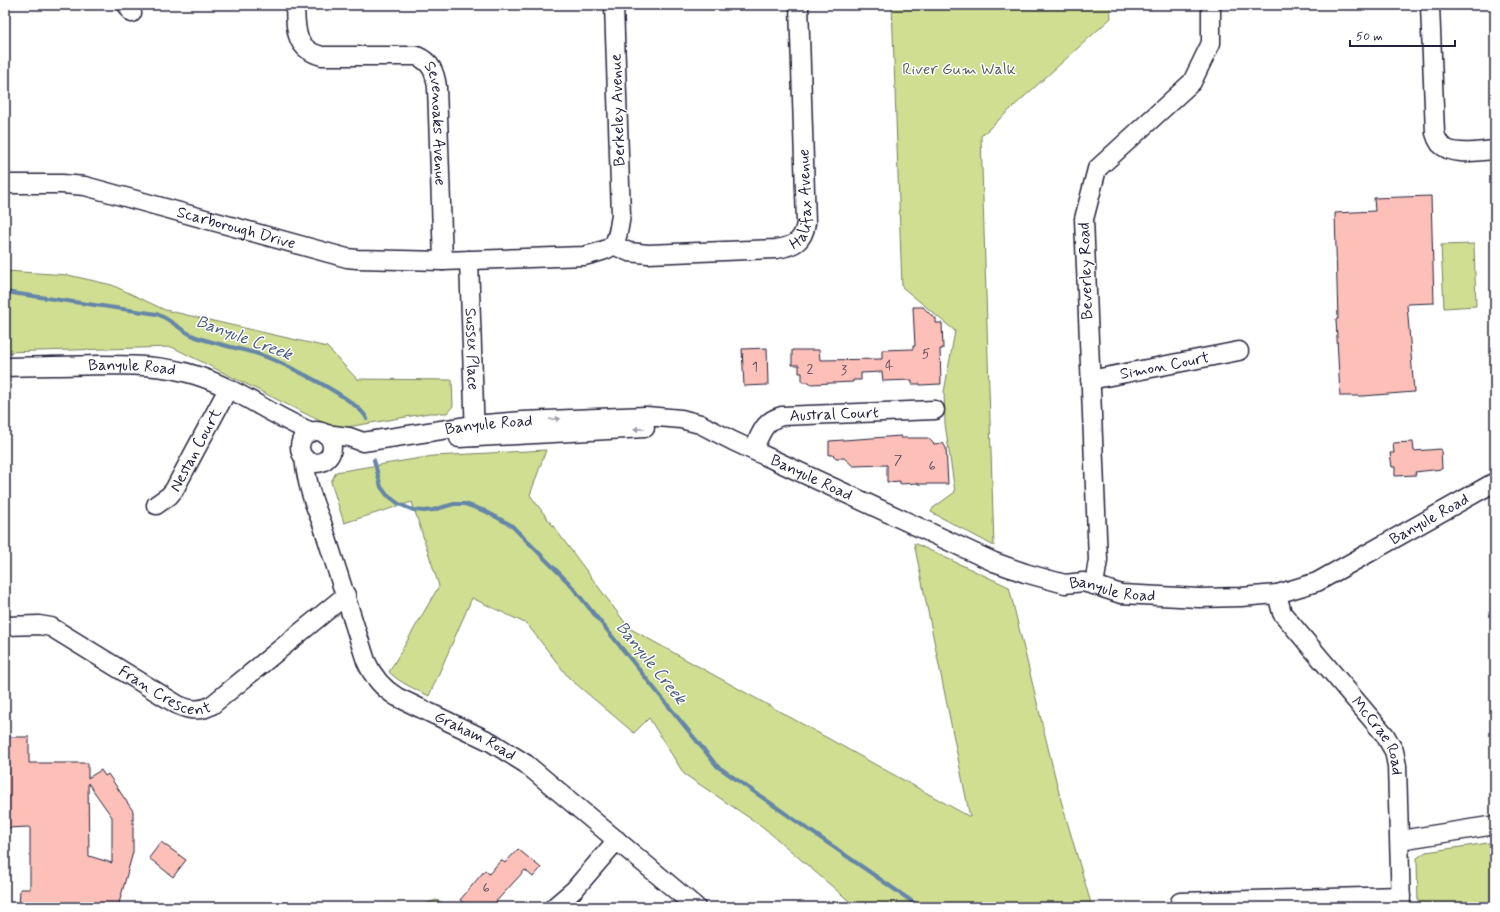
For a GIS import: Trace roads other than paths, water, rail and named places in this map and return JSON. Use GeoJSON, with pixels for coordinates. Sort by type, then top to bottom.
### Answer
{"type":"FeatureCollection","features":[{"type":"Feature","properties":{"kind":"street","name":"Sevenoaks Avenue"},"geometry":{"type":"LineString","coordinates":[[295,5],[297,35],[304,47],[314,54],[322,56],[417,56],[434,70],[437,87],[444,261]]}},
{"type":"Feature","properties":{"kind":"street","name":"Berkeley Avenue"},"geometry":{"type":"LineString","coordinates":[[614,5],[621,215],[618,235],[619,248]]}},
{"type":"Feature","properties":{"kind":"street","name":"Halifax Avenue"},"geometry":{"type":"LineString","coordinates":[[619,248],[629,252],[648,254],[776,249],[792,246],[801,238],[805,231],[806,223],[799,5]]}},
{"type":"Feature","properties":{"kind":"street","name":"Beverley Road"},"geometry":{"type":"LineString","coordinates":[[1094,585],[1098,560],[1084,219],[1096,169],[1192,82],[1211,43],[1211,5]]}},
{"type":"Feature","properties":{"kind":"street"},"geometry":{"type":"LineString","coordinates":[[1430,5],[1434,133],[1439,143],[1446,149],[1455,152],[1495,150]]}},
{"type":"Feature","properties":{"kind":"street","name":"Scarborough Drive"},"geometry":{"type":"LineString","coordinates":[[5,184],[62,184],[85,186],[347,258],[371,260],[469,260]]}},
{"type":"Feature","properties":{"kind":"street"},"geometry":{"type":"LineString","coordinates":[[469,260],[584,256],[608,259],[621,255],[619,248]]}},
{"type":"Feature","properties":{"kind":"street","name":"Sussex Place"},"geometry":{"type":"LineString","coordinates":[[469,260],[475,432]]}},
{"type":"Feature","properties":{"kind":"street","name":"Simon Court"},"geometry":{"type":"LineString","coordinates":[[1090,380],[1239,351]]}},
{"type":"Feature","properties":{"kind":"street","name":"Banyule Road"},"geometry":{"type":"LineString","coordinates":[[5,367],[155,366],[196,376],[228,389],[289,422],[319,433],[349,437],[363,442],[475,432],[548,434],[658,428],[697,432],[733,441]]}},
{"type":"Feature","properties":{"kind":"street","name":"Nestan Court"},"geometry":{"type":"LineString","coordinates":[[156,505],[169,496],[174,490],[228,389]]}},
{"type":"Feature","properties":{"kind":"street","name":"Banyule Road"},"geometry":{"type":"LineString","coordinates":[[252,401],[302,452]]}},
{"type":"Feature","properties":{"kind":"street","name":"Austral Court"},"geometry":{"type":"LineString","coordinates":[[753,450],[767,424],[774,418],[782,416],[935,410]]}},
{"type":"Feature","properties":{"kind":"street","name":"Banyule Road"},"geometry":{"type":"LineString","coordinates":[[475,432],[523,421],[662,416],[700,424],[733,441],[994,562],[1025,573],[1065,584],[1083,582],[1121,594],[1199,598],[1277,594],[1317,582],[1495,482]]}},
{"type":"Feature","properties":{"kind":"street"},"geometry":{"type":"LineString","coordinates":[[319,433],[332,442],[332,448],[326,459],[313,463],[302,452],[304,438],[319,433]]}},
{"type":"Feature","properties":{"kind":"street","name":"Banyule Road"},"geometry":{"type":"LineString","coordinates":[[326,459],[357,447],[363,442]]}},
{"type":"Feature","properties":{"kind":"street","name":"Graham Road"},"geometry":{"type":"LineString","coordinates":[[302,452],[313,503],[322,523],[366,661],[371,672],[383,686],[397,696],[478,735],[508,752],[543,777],[696,907]]}},
{"type":"Feature","properties":{"kind":"street","name":"Graham Road"},"geometry":{"type":"LineString","coordinates":[[322,523],[320,476],[326,459]]}},
{"type":"Feature","properties":{"kind":"street","name":"McCrae Road"},"geometry":{"type":"LineString","coordinates":[[1277,594],[1282,613],[1385,736],[1394,751],[1397,766],[1401,901]]}},
{"type":"Feature","properties":{"kind":"street","name":"Fran Crescent"},"geometry":{"type":"LineString","coordinates":[[5,626],[39,625],[51,627],[178,705],[196,710],[208,708],[212,705],[346,595]]}},
{"type":"Feature","properties":{"kind":"street"},"geometry":{"type":"LineString","coordinates":[[1400,840],[1495,825]]}},
{"type":"Feature","properties":{"kind":"street"},"geometry":{"type":"LineString","coordinates":[[554,907],[574,890],[617,840]]}},
{"type":"Feature","properties":{"kind":"street"},"geometry":{"type":"LineString","coordinates":[[1180,902],[1401,901]]}},
{"type":"Feature","properties":{"kind":"waterway","name":"Banyule Creek"},"geometry":{"type":"LineString","coordinates":[[5,292],[157,314],[196,337],[255,353],[281,363],[334,391],[361,411],[367,419]]}},
{"type":"Feature","properties":{"kind":"waterway","name":"Banyule Creek"},"geometry":{"type":"LineString","coordinates":[[374,460],[381,487],[387,495],[399,504],[413,510],[424,511],[454,504],[465,504],[485,511],[511,525],[569,583],[717,766],[920,907]]}},
{"type":"Feature","properties":{"kind":"park label","name":"River Gum Walk"},"geometry":{"type":"Point","coordinates":[959,69]}}]}
